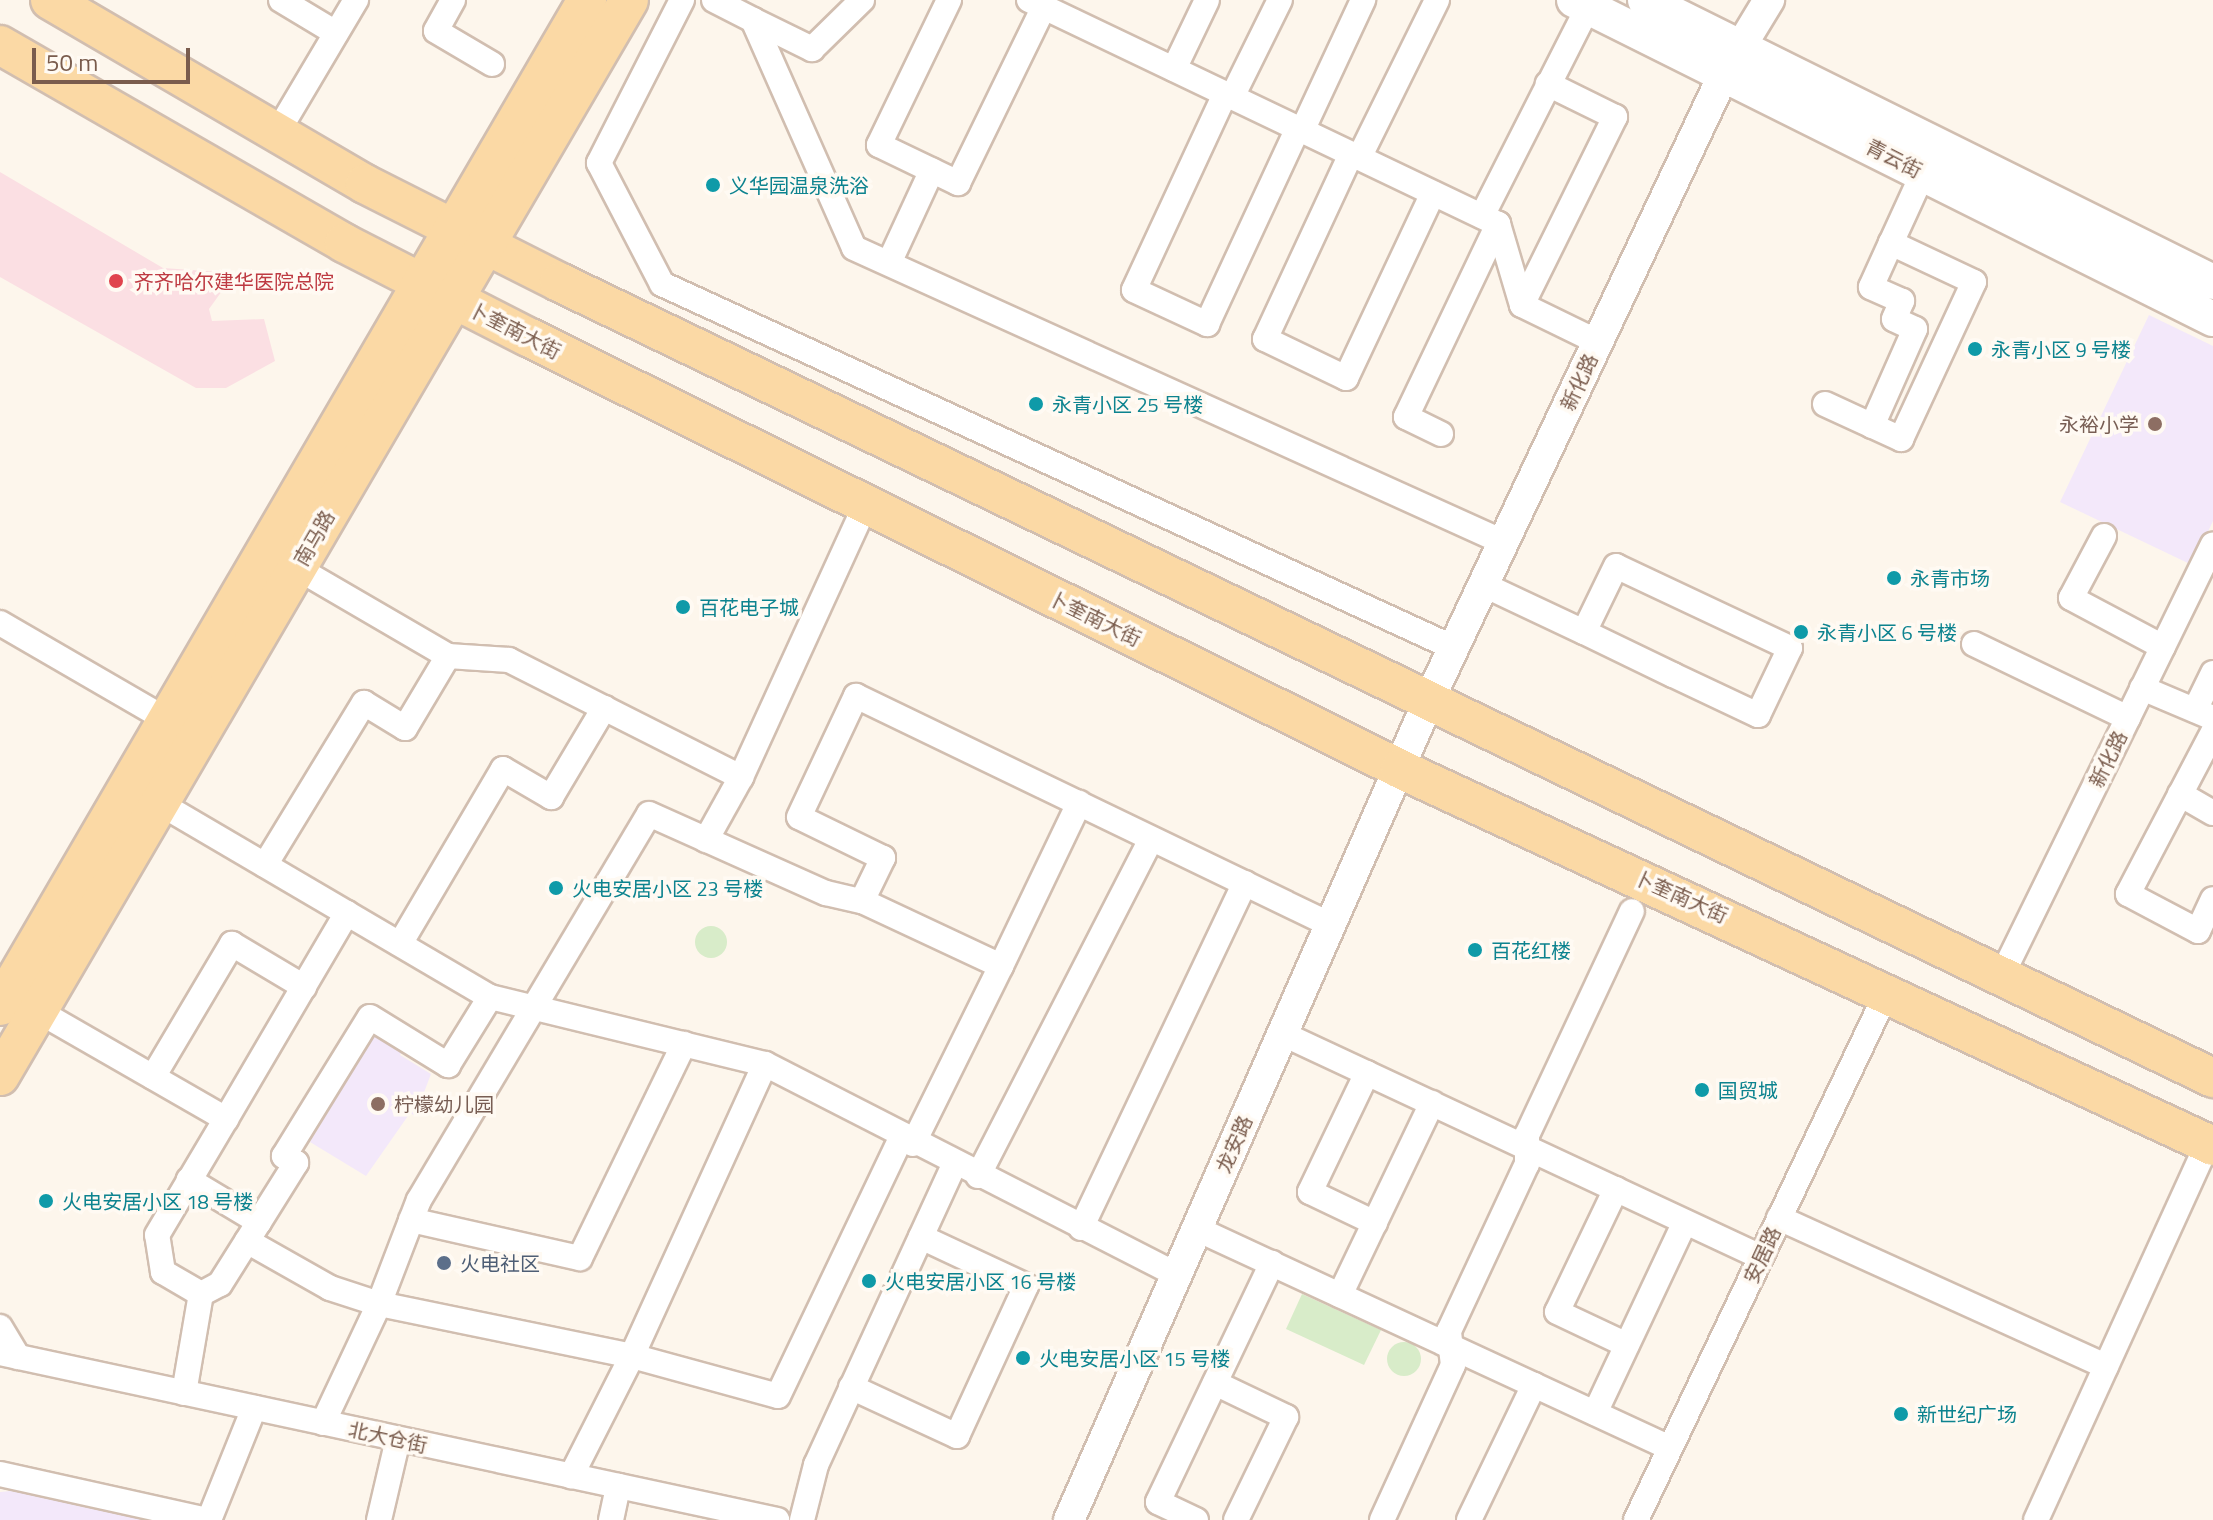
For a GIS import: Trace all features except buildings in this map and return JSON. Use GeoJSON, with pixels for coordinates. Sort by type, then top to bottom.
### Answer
{"type":"FeatureCollection","features":[{"type":"Feature","properties":{"kind":"main road"},"geometry":{"type":"LineString","coordinates":[[50,0],[277,133],[469,237],[2003,973],[2213,1078]]}},
{"type":"Feature","properties":{"kind":"main road","name":"南马路"},"geometry":{"type":"LineString","coordinates":[[0,1006],[167,720],[438,291],[469,237],[587,0]]}},
{"type":"Feature","properties":{"kind":"main road","name":"南马路"},"geometry":{"type":"LineString","coordinates":[[469,237],[629,0]]}},
{"type":"Feature","properties":{"kind":"main road","name":"青云街"},"geometry":{"type":"LineString","coordinates":[[1645,0],[1731,59],[1923,173],[2213,319]]}},
{"type":"Feature","properties":{"kind":"main road","name":"青云街"},"geometry":{"type":"LineString","coordinates":[[1581,4],[1731,59],[2213,282]]}},
{"type":"Feature","properties":{"kind":"main road","name":"卜奎南大街"},"geometry":{"type":"LineString","coordinates":[[0,45],[438,291],[1400,769],[1888,990],[2210,1145]]}},
{"type":"Feature","properties":{"kind":"main road","name":"南马路"},"geometry":{"type":"LineString","coordinates":[[0,1076],[297,568],[438,291]]}},
{"type":"Feature","properties":{"kind":"street"},"geometry":{"type":"LineString","coordinates":[[281,0],[336,33]]}},
{"type":"Feature","properties":{"kind":"street"},"geometry":{"type":"LineString","coordinates":[[277,133],[356,0]]}},
{"type":"Feature","properties":{"kind":"street"},"geometry":{"type":"LineString","coordinates":[[453,0],[436,31],[492,64]]}},
{"type":"Feature","properties":{"kind":"street"},"geometry":{"type":"LineString","coordinates":[[682,0],[599,163],[662,284],[1454,648]]}},
{"type":"Feature","properties":{"kind":"street"},"geometry":{"type":"LineString","coordinates":[[714,0],[812,49],[862,0]]}},
{"type":"Feature","properties":{"kind":"street"},"geometry":{"type":"LineString","coordinates":[[949,0],[879,145],[958,183],[1045,4],[1490,220],[1522,305],[1598,342]]}},
{"type":"Feature","properties":{"kind":"street"},"geometry":{"type":"LineString","coordinates":[[1174,69],[1207,0]]}},
{"type":"Feature","properties":{"kind":"street"},"geometry":{"type":"LineString","coordinates":[[1280,0],[1228,95],[1134,290],[1207,324],[1363,0]]}},
{"type":"Feature","properties":{"kind":"street"},"geometry":{"type":"LineString","coordinates":[[1433,193],[1346,378],[1265,339],[1355,156],[1437,0]]}},
{"type":"Feature","properties":{"kind":"street","name":"新化路"},"geometry":{"type":"LineString","coordinates":[[1400,769],[1429,700],[1731,59],[1769,0]]}},
{"type":"Feature","properties":{"kind":"street"},"geometry":{"type":"LineString","coordinates":[[1441,434],[1406,417],[1581,4]]}},
{"type":"Feature","properties":{"kind":"street"},"geometry":{"type":"LineString","coordinates":[[753,20],[854,248],[1503,542]]}},
{"type":"Feature","properties":{"kind":"street"},"geometry":{"type":"LineString","coordinates":[[1522,305],[1615,117],[1548,84]]}},
{"type":"Feature","properties":{"kind":"street"},"geometry":{"type":"LineString","coordinates":[[889,263],[932,170]]}},
{"type":"Feature","properties":{"kind":"street"},"geometry":{"type":"LineString","coordinates":[[1923,173],[1871,287],[1902,301],[1894,319],[1946,342]]}},
{"type":"Feature","properties":{"kind":"street"},"geometry":{"type":"LineString","coordinates":[[1825,404],[1901,439],[1974,282],[1891,243]]}},
{"type":"Feature","properties":{"kind":"street"},"geometry":{"type":"LineString","coordinates":[[1872,426],[1915,329]]}},
{"type":"Feature","properties":{"kind":"street"},"geometry":{"type":"LineString","coordinates":[[706,840],[741,777],[866,504]]}},
{"type":"Feature","properties":{"kind":"street"},"geometry":{"type":"LineString","coordinates":[[2104,536],[2071,598],[2163,647]]}},
{"type":"Feature","properties":{"kind":"street","name":"新化路"},"geometry":{"type":"LineString","coordinates":[[2003,973],[2213,545]]}},
{"type":"Feature","properties":{"kind":"street"},"geometry":{"type":"LineString","coordinates":[[1484,585],[1758,715],[1790,648],[1616,566],[1584,632]]}},
{"type":"Feature","properties":{"kind":"street"},"geometry":{"type":"LineString","coordinates":[[297,568],[448,656],[509,660],[741,777]]}},
{"type":"Feature","properties":{"kind":"street"},"geometry":{"type":"LineString","coordinates":[[0,623],[167,720]]}},
{"type":"Feature","properties":{"kind":"street"},"geometry":{"type":"LineString","coordinates":[[1974,644],[2128,718]]}},
{"type":"Feature","properties":{"kind":"street"},"geometry":{"type":"LineString","coordinates":[[265,865],[364,703],[405,728],[448,656]]}},
{"type":"Feature","properties":{"kind":"street"},"geometry":{"type":"LineString","coordinates":[[2142,688],[2204,714],[2213,673]]}},
{"type":"Feature","properties":{"kind":"street"},"geometry":{"type":"LineString","coordinates":[[862,901],[883,858],[799,817],[856,696],[1331,925]]}},
{"type":"Feature","properties":{"kind":"street"},"geometry":{"type":"LineString","coordinates":[[400,944],[503,769],[551,797],[604,708]]}},
{"type":"Feature","properties":{"kind":"street"},"geometry":{"type":"LineString","coordinates":[[2213,732],[2128,894],[2198,931],[2213,899]]}},
{"type":"Feature","properties":{"kind":"street","name":"龙安路"},"geometry":{"type":"LineString","coordinates":[[1069,1520],[1400,769]]}},
{"type":"Feature","properties":{"kind":"street"},"geometry":{"type":"LineString","coordinates":[[2180,794],[2213,813]]}},
{"type":"Feature","properties":{"kind":"street"},"geometry":{"type":"LineString","coordinates":[[159,803],[490,997],[765,1064],[907,1141],[1177,1275]]}},
{"type":"Feature","properties":{"kind":"street"},"geometry":{"type":"LineString","coordinates":[[189,1180],[330,1288],[379,1304],[632,1356],[778,1396],[907,1141],[1001,966],[1079,803]]}},
{"type":"Feature","properties":{"kind":"street"},"geometry":{"type":"LineString","coordinates":[[323,1423],[379,1304],[411,1220],[533,1007],[649,814],[826,893],[862,901],[1001,966]]}},
{"type":"Feature","properties":{"kind":"street"},"geometry":{"type":"LineString","coordinates":[[978,1176],[1058,1011],[1067,1015],[1150,842]]}},
{"type":"Feature","properties":{"kind":"street"},"geometry":{"type":"LineString","coordinates":[[1081,1228],[1245,883]]}},
{"type":"Feature","properties":{"kind":"street"},"geometry":{"type":"LineString","coordinates":[[1382,1520],[1453,1365],[1449,1331],[1527,1164],[1527,1148],[1632,911]]}},
{"type":"Feature","properties":{"kind":"street"},"geometry":{"type":"LineString","coordinates":[[201,1294],[163,1272],[157,1235],[347,913]]}},
{"type":"Feature","properties":{"kind":"street"},"geometry":{"type":"LineString","coordinates":[[153,1077],[232,944],[304,987]]}},
{"type":"Feature","properties":{"kind":"street","name":"安居路"},"geometry":{"type":"LineString","coordinates":[[1636,1520],[1888,990]]}},
{"type":"Feature","properties":{"kind":"street"},"geometry":{"type":"LineString","coordinates":[[201,1294],[220,1284],[296,1163],[284,1156],[370,1017],[448,1065],[490,997]]}},
{"type":"Feature","properties":{"kind":"street"},"geometry":{"type":"LineString","coordinates":[[38,1011],[226,1119]]}},
{"type":"Feature","properties":{"kind":"street"},"geometry":{"type":"LineString","coordinates":[[1283,1034],[1761,1257]]}},
{"type":"Feature","properties":{"kind":"street"},"geometry":{"type":"LineString","coordinates":[[411,1220],[580,1258],[684,1044]]}},
{"type":"Feature","properties":{"kind":"street"},"geometry":{"type":"LineString","coordinates":[[571,1476],[632,1356],[765,1064]]}},
{"type":"Feature","properties":{"kind":"street"},"geometry":{"type":"LineString","coordinates":[[1367,1073],[1310,1192],[1375,1223]]}},
{"type":"Feature","properties":{"kind":"street"},"geometry":{"type":"LineString","coordinates":[[1340,1295],[1432,1103]]}},
{"type":"Feature","properties":{"kind":"street"},"geometry":{"type":"LineString","coordinates":[[2036,1520],[2210,1145]]}},
{"type":"Feature","properties":{"kind":"street"},"geometry":{"type":"LineString","coordinates":[[802,1520],[816,1465],[954,1165]]}},
{"type":"Feature","properties":{"kind":"street"},"geometry":{"type":"LineString","coordinates":[[1616,1189],[1557,1312],[1627,1345]]}},
{"type":"Feature","properties":{"kind":"street"},"geometry":{"type":"LineString","coordinates":[[1779,1218],[2106,1366]]}},
{"type":"Feature","properties":{"kind":"street"},"geometry":{"type":"LineString","coordinates":[[1595,1413],[1685,1222]]}},
{"type":"Feature","properties":{"kind":"street"},"geometry":{"type":"LineString","coordinates":[[1197,1229],[1670,1448]]}},
{"type":"Feature","properties":{"kind":"street"},"geometry":{"type":"LineString","coordinates":[[851,1387],[957,1436],[1026,1286],[921,1237]]}},
{"type":"Feature","properties":{"kind":"street"},"geometry":{"type":"LineString","coordinates":[[1196,1520],[1158,1502],[1272,1263]]}},
{"type":"Feature","properties":{"kind":"street"},"geometry":{"type":"LineString","coordinates":[[184,1393],[201,1294]]}},
{"type":"Feature","properties":{"kind":"street"},"geometry":{"type":"LineString","coordinates":[[0,1327],[9,1355]]}},
{"type":"Feature","properties":{"kind":"street","name":"北大仓街"},"geometry":{"type":"LineString","coordinates":[[9,1355],[777,1520]]}},
{"type":"Feature","properties":{"kind":"street"},"geometry":{"type":"LineString","coordinates":[[1215,1383],[1286,1417],[1236,1520]]}},
{"type":"Feature","properties":{"kind":"street"},"geometry":{"type":"LineString","coordinates":[[1469,1520],[1534,1385]]}},
{"type":"Feature","properties":{"kind":"street"},"geometry":{"type":"LineString","coordinates":[[0,1474],[208,1520],[254,1408]]}},
{"type":"Feature","properties":{"kind":"street"},"geometry":{"type":"LineString","coordinates":[[379,1520],[398,1439]]}},
{"type":"Feature","properties":{"kind":"street"},"geometry":{"type":"LineString","coordinates":[[611,1520],[618,1486]]}},
{"type":"Feature","properties":{"kind":"shaded area","name":"齐齐哈尔建华医院总院"},"geometry":{"type":"Polygon","coordinates":[[[0,172],[163,268],[220,272],[227,284],[209,309],[212,321],[264,319],[275,361],[226,388],[196,388],[0,277],[0,172]]]}},
{"type":"Feature","properties":{"kind":"shaded area","name":"永裕小学"},"geometry":{"type":"Polygon","coordinates":[[[2149,315],[2213,346],[2213,521],[2192,565],[2060,502],[2149,315]]]}},
{"type":"Feature","properties":{"kind":"shaded area","name":"柠檬幼儿园"},"geometry":{"type":"Polygon","coordinates":[[[378,1028],[405,1045],[400,1055],[431,1074],[415,1116],[410,1113],[366,1176],[310,1142],[378,1028]]]}},
{"type":"Feature","properties":{"kind":"shaded area"},"geometry":{"type":"Polygon","coordinates":[[[11,1491],[128,1509],[156,1520],[0,1520],[0,1492],[11,1491]]]}},
{"type":"Feature","properties":{"kind":"green space"},"geometry":{"type":"Polygon","coordinates":[[[711,926],[722,931],[727,942],[722,953],[711,958],[700,953],[695,942],[700,931],[711,926]]]}},
{"type":"Feature","properties":{"kind":"green space"},"geometry":{"type":"Polygon","coordinates":[[[1302,1294],[1381,1330],[1364,1365],[1286,1329],[1302,1294]]]}},
{"type":"Feature","properties":{"kind":"green space"},"geometry":{"type":"Polygon","coordinates":[[[1404,1342],[1416,1347],[1421,1359],[1416,1371],[1404,1376],[1392,1371],[1387,1359],[1392,1347],[1404,1342]]]}},
{"type":"Feature","properties":{"kind":"place","name":"义华园温泉洗浴"},"geometry":{"type":"Point","coordinates":[713,185]}},
{"type":"Feature","properties":{"kind":"place","name":"齐齐哈尔建华医院总院"},"geometry":{"type":"Point","coordinates":[116,281]}},
{"type":"Feature","properties":{"kind":"place","name":"永青小区 9 号楼"},"geometry":{"type":"Point","coordinates":[1975,349]}},
{"type":"Feature","properties":{"kind":"place","name":"永青小区 25 号楼"},"geometry":{"type":"Point","coordinates":[1036,404]}},
{"type":"Feature","properties":{"kind":"place","name":"永裕小学"},"geometry":{"type":"Point","coordinates":[2155,424]}},
{"type":"Feature","properties":{"kind":"place","name":"永青市场"},"geometry":{"type":"Point","coordinates":[1894,578]}},
{"type":"Feature","properties":{"kind":"place","name":"百花电子城"},"geometry":{"type":"Point","coordinates":[683,607]}},
{"type":"Feature","properties":{"kind":"place","name":"永青小区 6 号楼"},"geometry":{"type":"Point","coordinates":[1801,632]}},
{"type":"Feature","properties":{"kind":"place","name":"火电安居小区 23 号楼"},"geometry":{"type":"Point","coordinates":[556,888]}},
{"type":"Feature","properties":{"kind":"place","name":"百花红楼"},"geometry":{"type":"Point","coordinates":[1475,950]}},
{"type":"Feature","properties":{"kind":"place","name":"国贸城"},"geometry":{"type":"Point","coordinates":[1702,1090]}},
{"type":"Feature","properties":{"kind":"place","name":"柠檬幼儿园"},"geometry":{"type":"Point","coordinates":[378,1104]}},
{"type":"Feature","properties":{"kind":"place","name":"火电安居小区 18 号楼"},"geometry":{"type":"Point","coordinates":[46,1201]}},
{"type":"Feature","properties":{"kind":"place","name":"火电社区"},"geometry":{"type":"Point","coordinates":[444,1263]}},
{"type":"Feature","properties":{"kind":"place","name":"火电安居小区 16 号楼"},"geometry":{"type":"Point","coordinates":[869,1281]}},
{"type":"Feature","properties":{"kind":"place","name":"火电安居小区 15 号楼"},"geometry":{"type":"Point","coordinates":[1023,1358]}},
{"type":"Feature","properties":{"kind":"place","name":"新世纪广场"},"geometry":{"type":"Point","coordinates":[1901,1414]}}]}
